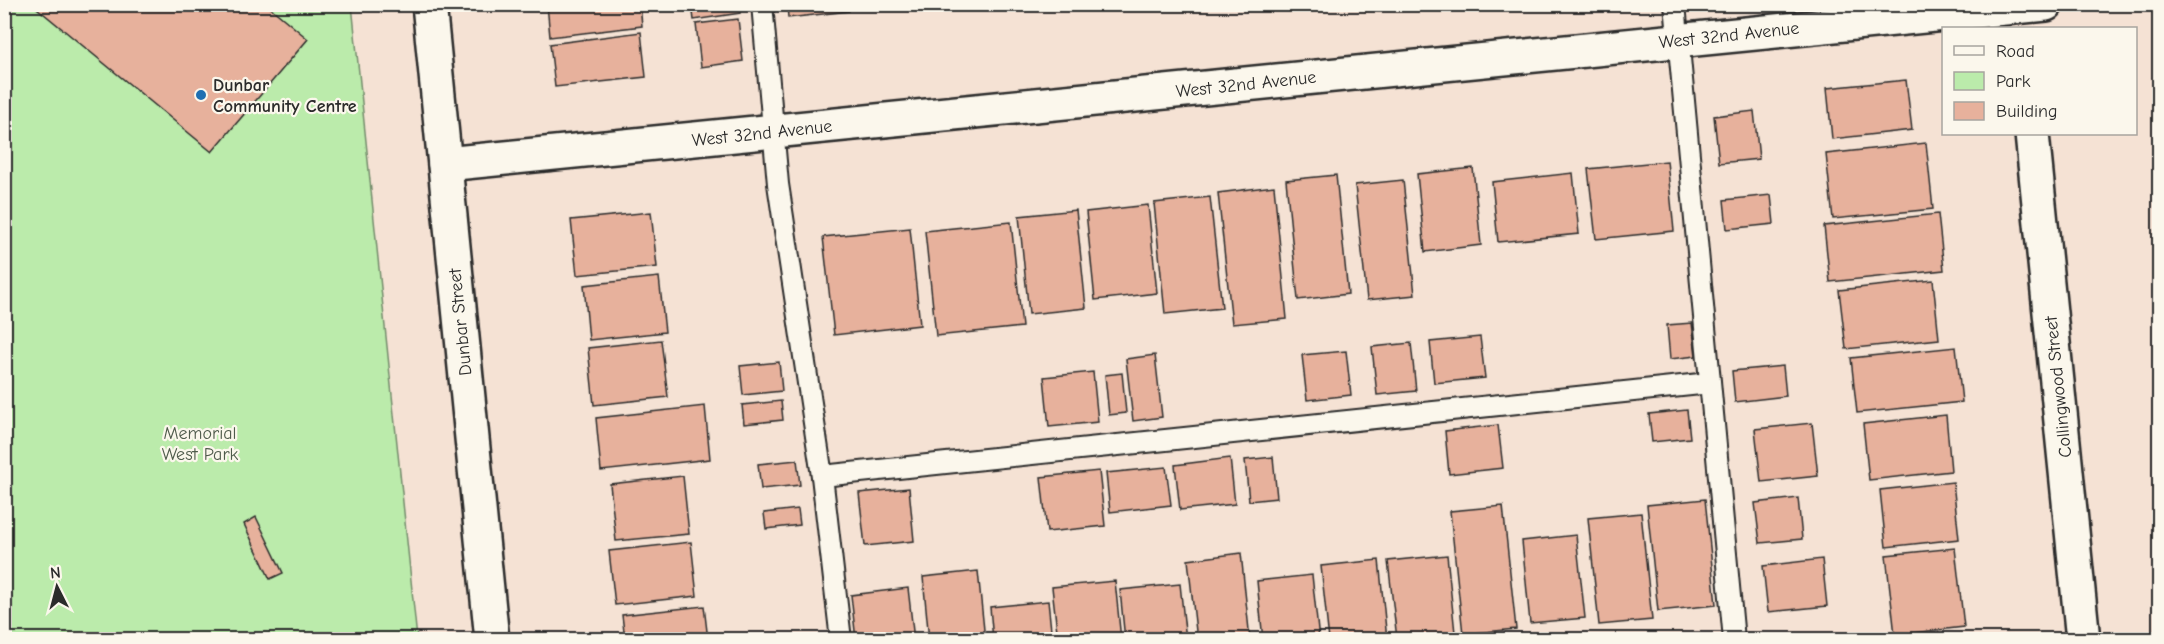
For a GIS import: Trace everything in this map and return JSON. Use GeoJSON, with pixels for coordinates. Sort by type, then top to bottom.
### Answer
{"type":"FeatureCollection","features":[{"type":"Feature","properties":{"kind":"street","name":"Dunbar Street"},"geometry":{"type":"LineString","coordinates":[[429,4],[492,639]]}},
{"type":"Feature","properties":{"kind":"street","name":"West 32nd Avenue"},"geometry":{"type":"LineString","coordinates":[[445,164],[1679,40],[2026,11]]}},
{"type":"Feature","properties":{"kind":"street","name":"Collingwood Street"},"geometry":{"type":"LineString","coordinates":[[2032,135],[2083,639]]}},
{"type":"Feature","properties":{"kind":"lane"},"geometry":{"type":"LineString","coordinates":[[762,4],[780,195],[822,476],[841,639]]}},
{"type":"Feature","properties":{"kind":"lane"},"geometry":{"type":"LineString","coordinates":[[1675,4],[1734,639]]}},
{"type":"Feature","properties":{"kind":"lane"},"geometry":{"type":"LineString","coordinates":[[822,476],[1710,383]]}},
{"type":"Feature","properties":{"kind":"green space","name":"Memorial West Park"},"geometry":{"type":"Polygon","coordinates":[[[4,5],[352,5],[417,639],[5,639],[4,5]]]}},
{"type":"Feature","properties":{"kind":"building","name":"Dunbar Community Centre"},"geometry":{"type":"Polygon","coordinates":[[[32,4],[266,4],[308,39],[212,152],[32,4]]]}},
{"type":"Feature","properties":{"kind":"building"},"geometry":{"type":"Polygon","coordinates":[[[547,4],[640,4],[642,26],[550,37],[547,4]]]}},
{"type":"Feature","properties":{"kind":"building"},"geometry":{"type":"Polygon","coordinates":[[[692,4],[739,4],[740,13],[694,20],[692,4]]]}},
{"type":"Feature","properties":{"kind":"building"},"geometry":{"type":"Polygon","coordinates":[[[787,4],[848,4],[849,11],[788,18],[787,4]]]}},
{"type":"Feature","properties":{"kind":"building"},"geometry":{"type":"Polygon","coordinates":[[[854,4],[894,4],[854,9],[854,4]]]}},
{"type":"Feature","properties":{"kind":"building"},"geometry":{"type":"Polygon","coordinates":[[[738,19],[743,61],[701,67],[696,24],[738,19]]]}},
{"type":"Feature","properties":{"kind":"building"},"geometry":{"type":"Polygon","coordinates":[[[641,32],[646,77],[555,87],[550,44],[641,32]]]}},
{"type":"Feature","properties":{"kind":"building"},"geometry":{"type":"Polygon","coordinates":[[[1906,80],[1912,130],[1832,139],[1827,88],[1906,80]]]}},
{"type":"Feature","properties":{"kind":"building"},"geometry":{"type":"Polygon","coordinates":[[[1754,111],[1759,159],[1719,163],[1714,116],[1754,111]]]}},
{"type":"Feature","properties":{"kind":"building"},"geometry":{"type":"Polygon","coordinates":[[[1926,143],[1933,209],[1833,219],[1826,154],[1926,143]]]}},
{"type":"Feature","properties":{"kind":"building"},"geometry":{"type":"Polygon","coordinates":[[[1667,161],[1674,231],[1596,239],[1588,169],[1667,161]]]}},
{"type":"Feature","properties":{"kind":"building"},"geometry":{"type":"Polygon","coordinates":[[[1473,168],[1481,245],[1425,252],[1417,174],[1473,168]]]}},
{"type":"Feature","properties":{"kind":"building"},"geometry":{"type":"Polygon","coordinates":[[[1573,173],[1579,234],[1498,242],[1492,182],[1573,173]]]}},
{"type":"Feature","properties":{"kind":"building"},"geometry":{"type":"Polygon","coordinates":[[[1336,175],[1348,294],[1298,300],[1286,180],[1336,175]]]}},
{"type":"Feature","properties":{"kind":"building"},"geometry":{"type":"Polygon","coordinates":[[[1403,180],[1415,295],[1367,300],[1355,185],[1403,180]]]}},
{"type":"Feature","properties":{"kind":"building"},"geometry":{"type":"Polygon","coordinates":[[[1274,186],[1287,319],[1232,324],[1218,193],[1274,186]]]}},
{"type":"Feature","properties":{"kind":"building"},"geometry":{"type":"Polygon","coordinates":[[[1771,195],[1774,224],[1727,229],[1724,200],[1771,195]]]}},
{"type":"Feature","properties":{"kind":"building"},"geometry":{"type":"Polygon","coordinates":[[[1210,197],[1222,308],[1165,314],[1154,203],[1210,197]]]}},
{"type":"Feature","properties":{"kind":"building"},"geometry":{"type":"Polygon","coordinates":[[[1148,205],[1157,293],[1095,300],[1086,212],[1148,205]]]}},
{"type":"Feature","properties":{"kind":"building"},"geometry":{"type":"Polygon","coordinates":[[[1076,210],[1086,308],[1029,314],[1019,216],[1076,210]]]}},
{"type":"Feature","properties":{"kind":"building"},"geometry":{"type":"Polygon","coordinates":[[[651,212],[657,267],[577,275],[571,220],[651,212]]]}},
{"type":"Feature","properties":{"kind":"building"},"geometry":{"type":"Polygon","coordinates":[[[1938,214],[1944,270],[1830,282],[1824,226],[1938,214]]]}},
{"type":"Feature","properties":{"kind":"building"},"geometry":{"type":"Polygon","coordinates":[[[1011,222],[1022,327],[936,336],[925,231],[1011,222]]]}},
{"type":"Feature","properties":{"kind":"building"},"geometry":{"type":"Polygon","coordinates":[[[910,228],[920,325],[834,335],[823,237],[910,228]]]}},
{"type":"Feature","properties":{"kind":"building"},"geometry":{"type":"Polygon","coordinates":[[[659,277],[665,332],[589,340],[584,285],[659,277]]]}},
{"type":"Feature","properties":{"kind":"building"},"geometry":{"type":"Polygon","coordinates":[[[1933,280],[1939,339],[1846,349],[1839,290],[1933,280]]]}},
{"type":"Feature","properties":{"kind":"building"},"geometry":{"type":"Polygon","coordinates":[[[1692,323],[1696,356],[1670,359],[1667,325],[1692,323]]]}},
{"type":"Feature","properties":{"kind":"building"},"geometry":{"type":"Polygon","coordinates":[[[1480,337],[1485,378],[1434,383],[1430,342],[1480,337]]]}},
{"type":"Feature","properties":{"kind":"building"},"geometry":{"type":"Polygon","coordinates":[[[661,340],[668,397],[594,405],[588,348],[661,340]]]}},
{"type":"Feature","properties":{"kind":"building"},"geometry":{"type":"Polygon","coordinates":[[[1411,343],[1416,391],[1377,395],[1372,347],[1411,343]]]}},
{"type":"Feature","properties":{"kind":"building"},"geometry":{"type":"Polygon","coordinates":[[[1956,347],[1962,402],[1857,413],[1851,358],[1956,347]]]}},
{"type":"Feature","properties":{"kind":"building"},"geometry":{"type":"Polygon","coordinates":[[[1346,351],[1351,395],[1307,400],[1302,355],[1346,351]]]}},
{"type":"Feature","properties":{"kind":"building"},"geometry":{"type":"Polygon","coordinates":[[[1155,355],[1162,417],[1133,421],[1126,359],[1155,355]]]}},
{"type":"Feature","properties":{"kind":"building"},"geometry":{"type":"Polygon","coordinates":[[[779,362],[782,391],[743,395],[740,366],[779,362]]]}},
{"type":"Feature","properties":{"kind":"building"},"geometry":{"type":"Polygon","coordinates":[[[1783,366],[1786,396],[1735,402],[1732,371],[1783,366]]]}},
{"type":"Feature","properties":{"kind":"building"},"geometry":{"type":"Polygon","coordinates":[[[1093,372],[1098,422],[1049,427],[1044,377],[1093,372]]]}},
{"type":"Feature","properties":{"kind":"building"},"geometry":{"type":"Polygon","coordinates":[[[1122,373],[1126,413],[1109,415],[1105,375],[1122,373]]]}},
{"type":"Feature","properties":{"kind":"building"},"geometry":{"type":"Polygon","coordinates":[[[781,401],[783,420],[744,424],[742,405],[781,401]]]}},
{"type":"Feature","properties":{"kind":"building"},"geometry":{"type":"Polygon","coordinates":[[[705,406],[710,459],[601,471],[596,418],[705,406]]]}},
{"type":"Feature","properties":{"kind":"building"},"geometry":{"type":"Polygon","coordinates":[[[1687,410],[1690,438],[1652,442],[1649,414],[1687,410]]]}},
{"type":"Feature","properties":{"kind":"building"},"geometry":{"type":"Polygon","coordinates":[[[1946,415],[1951,471],[1869,480],[1863,424],[1946,415]]]}},
{"type":"Feature","properties":{"kind":"building"},"geometry":{"type":"Polygon","coordinates":[[[1812,423],[1818,476],[1761,482],[1755,429],[1812,423]]]}},
{"type":"Feature","properties":{"kind":"building"},"geometry":{"type":"Polygon","coordinates":[[[1498,425],[1503,468],[1449,474],[1445,431],[1498,425]]]}},
{"type":"Feature","properties":{"kind":"building"},"geometry":{"type":"Polygon","coordinates":[[[1273,457],[1277,498],[1249,501],[1245,460],[1273,457]]]}},
{"type":"Feature","properties":{"kind":"building"},"geometry":{"type":"Polygon","coordinates":[[[1230,458],[1235,504],[1180,510],[1175,465],[1230,458]]]}},
{"type":"Feature","properties":{"kind":"building"},"geometry":{"type":"Polygon","coordinates":[[[797,460],[800,485],[761,489],[758,464],[797,460]]]}},
{"type":"Feature","properties":{"kind":"building"},"geometry":{"type":"Polygon","coordinates":[[[1166,467],[1171,505],[1110,512],[1106,473],[1166,467]]]}},
{"type":"Feature","properties":{"kind":"building"},"geometry":{"type":"Polygon","coordinates":[[[1099,471],[1105,526],[1047,532],[1041,477],[1099,471]]]}},
{"type":"Feature","properties":{"kind":"building"},"geometry":{"type":"Polygon","coordinates":[[[683,476],[689,534],[616,541],[610,484],[683,476]]]}},
{"type":"Feature","properties":{"kind":"building"},"geometry":{"type":"Polygon","coordinates":[[[1953,482],[1959,539],[1886,547],[1880,490],[1953,482]]]}},
{"type":"Feature","properties":{"kind":"building"},"geometry":{"type":"Polygon","coordinates":[[[909,488],[914,541],[865,546],[859,493],[909,488]]]}},
{"type":"Feature","properties":{"kind":"building"},"geometry":{"type":"Polygon","coordinates":[[[1798,498],[1802,539],[1760,543],[1755,503],[1798,498]]]}},
{"type":"Feature","properties":{"kind":"building"},"geometry":{"type":"Polygon","coordinates":[[[1705,499],[1716,605],[1658,611],[1647,505],[1705,499]]]}},
{"type":"Feature","properties":{"kind":"building"},"geometry":{"type":"Polygon","coordinates":[[[1503,506],[1516,629],[1463,634],[1450,511],[1503,506]]]}},
{"type":"Feature","properties":{"kind":"building"},"geometry":{"type":"Polygon","coordinates":[[[798,509],[800,525],[766,529],[764,513],[798,509]]]}},
{"type":"Feature","properties":{"kind":"building"},"geometry":{"type":"Polygon","coordinates":[[[1641,513],[1652,620],[1599,625],[1588,518],[1641,513]]]}},
{"type":"Feature","properties":{"kind":"building"},"geometry":{"type":"Polygon","coordinates":[[[256,517],[283,573],[270,579],[244,524],[256,517]]]}},
{"type":"Feature","properties":{"kind":"building"},"geometry":{"type":"Polygon","coordinates":[[[1576,535],[1585,618],[1530,623],[1522,541],[1576,535]]]}},
{"type":"Feature","properties":{"kind":"building"},"geometry":{"type":"Polygon","coordinates":[[[691,542],[697,596],[615,605],[609,551],[691,542]]]}},
{"type":"Feature","properties":{"kind":"building"},"geometry":{"type":"Polygon","coordinates":[[[1955,548],[1964,627],[1895,635],[1886,555],[1955,548]]]}},
{"type":"Feature","properties":{"kind":"building"},"geometry":{"type":"Polygon","coordinates":[[[1241,553],[1250,640],[1197,640],[1188,560],[1241,553]]]}},
{"type":"Feature","properties":{"kind":"building"},"geometry":{"type":"Polygon","coordinates":[[[1447,555],[1455,633],[1397,639],[1388,561],[1447,555]]]}},
{"type":"Feature","properties":{"kind":"building"},"geometry":{"type":"Polygon","coordinates":[[[1822,559],[1827,606],[1768,612],[1763,566],[1822,559]]]}},
{"type":"Feature","properties":{"kind":"building"},"geometry":{"type":"Polygon","coordinates":[[[1379,560],[1387,640],[1329,640],[1321,566],[1379,560]]]}},
{"type":"Feature","properties":{"kind":"building"},"geometry":{"type":"Polygon","coordinates":[[[978,571],[985,640],[929,640],[923,577],[978,571]]]}},
{"type":"Feature","properties":{"kind":"building"},"geometry":{"type":"Polygon","coordinates":[[[1312,575],[1319,640],[1263,640],[1257,581],[1312,575]]]}},
{"type":"Feature","properties":{"kind":"building"},"geometry":{"type":"Polygon","coordinates":[[[1115,581],[1121,640],[1058,640],[1052,587],[1115,581]]]}},
{"type":"Feature","properties":{"kind":"building"},"geometry":{"type":"Polygon","coordinates":[[[1180,584],[1186,640],[1125,640],[1120,590],[1180,584]]]}},
{"type":"Feature","properties":{"kind":"building"},"geometry":{"type":"Polygon","coordinates":[[[908,588],[914,640],[856,640],[851,595],[908,588]]]}},
{"type":"Feature","properties":{"kind":"building"},"geometry":{"type":"Polygon","coordinates":[[[1048,601],[1052,640],[993,640],[990,607],[1048,601]]]}},
{"type":"Feature","properties":{"kind":"building"},"geometry":{"type":"Polygon","coordinates":[[[704,606],[708,640],[625,640],[622,615],[704,606]]]}},
{"type":"Feature","properties":{"kind":"place","name":"Dunbar Community Centre"},"geometry":{"type":"Point","coordinates":[201,95]}}]}
